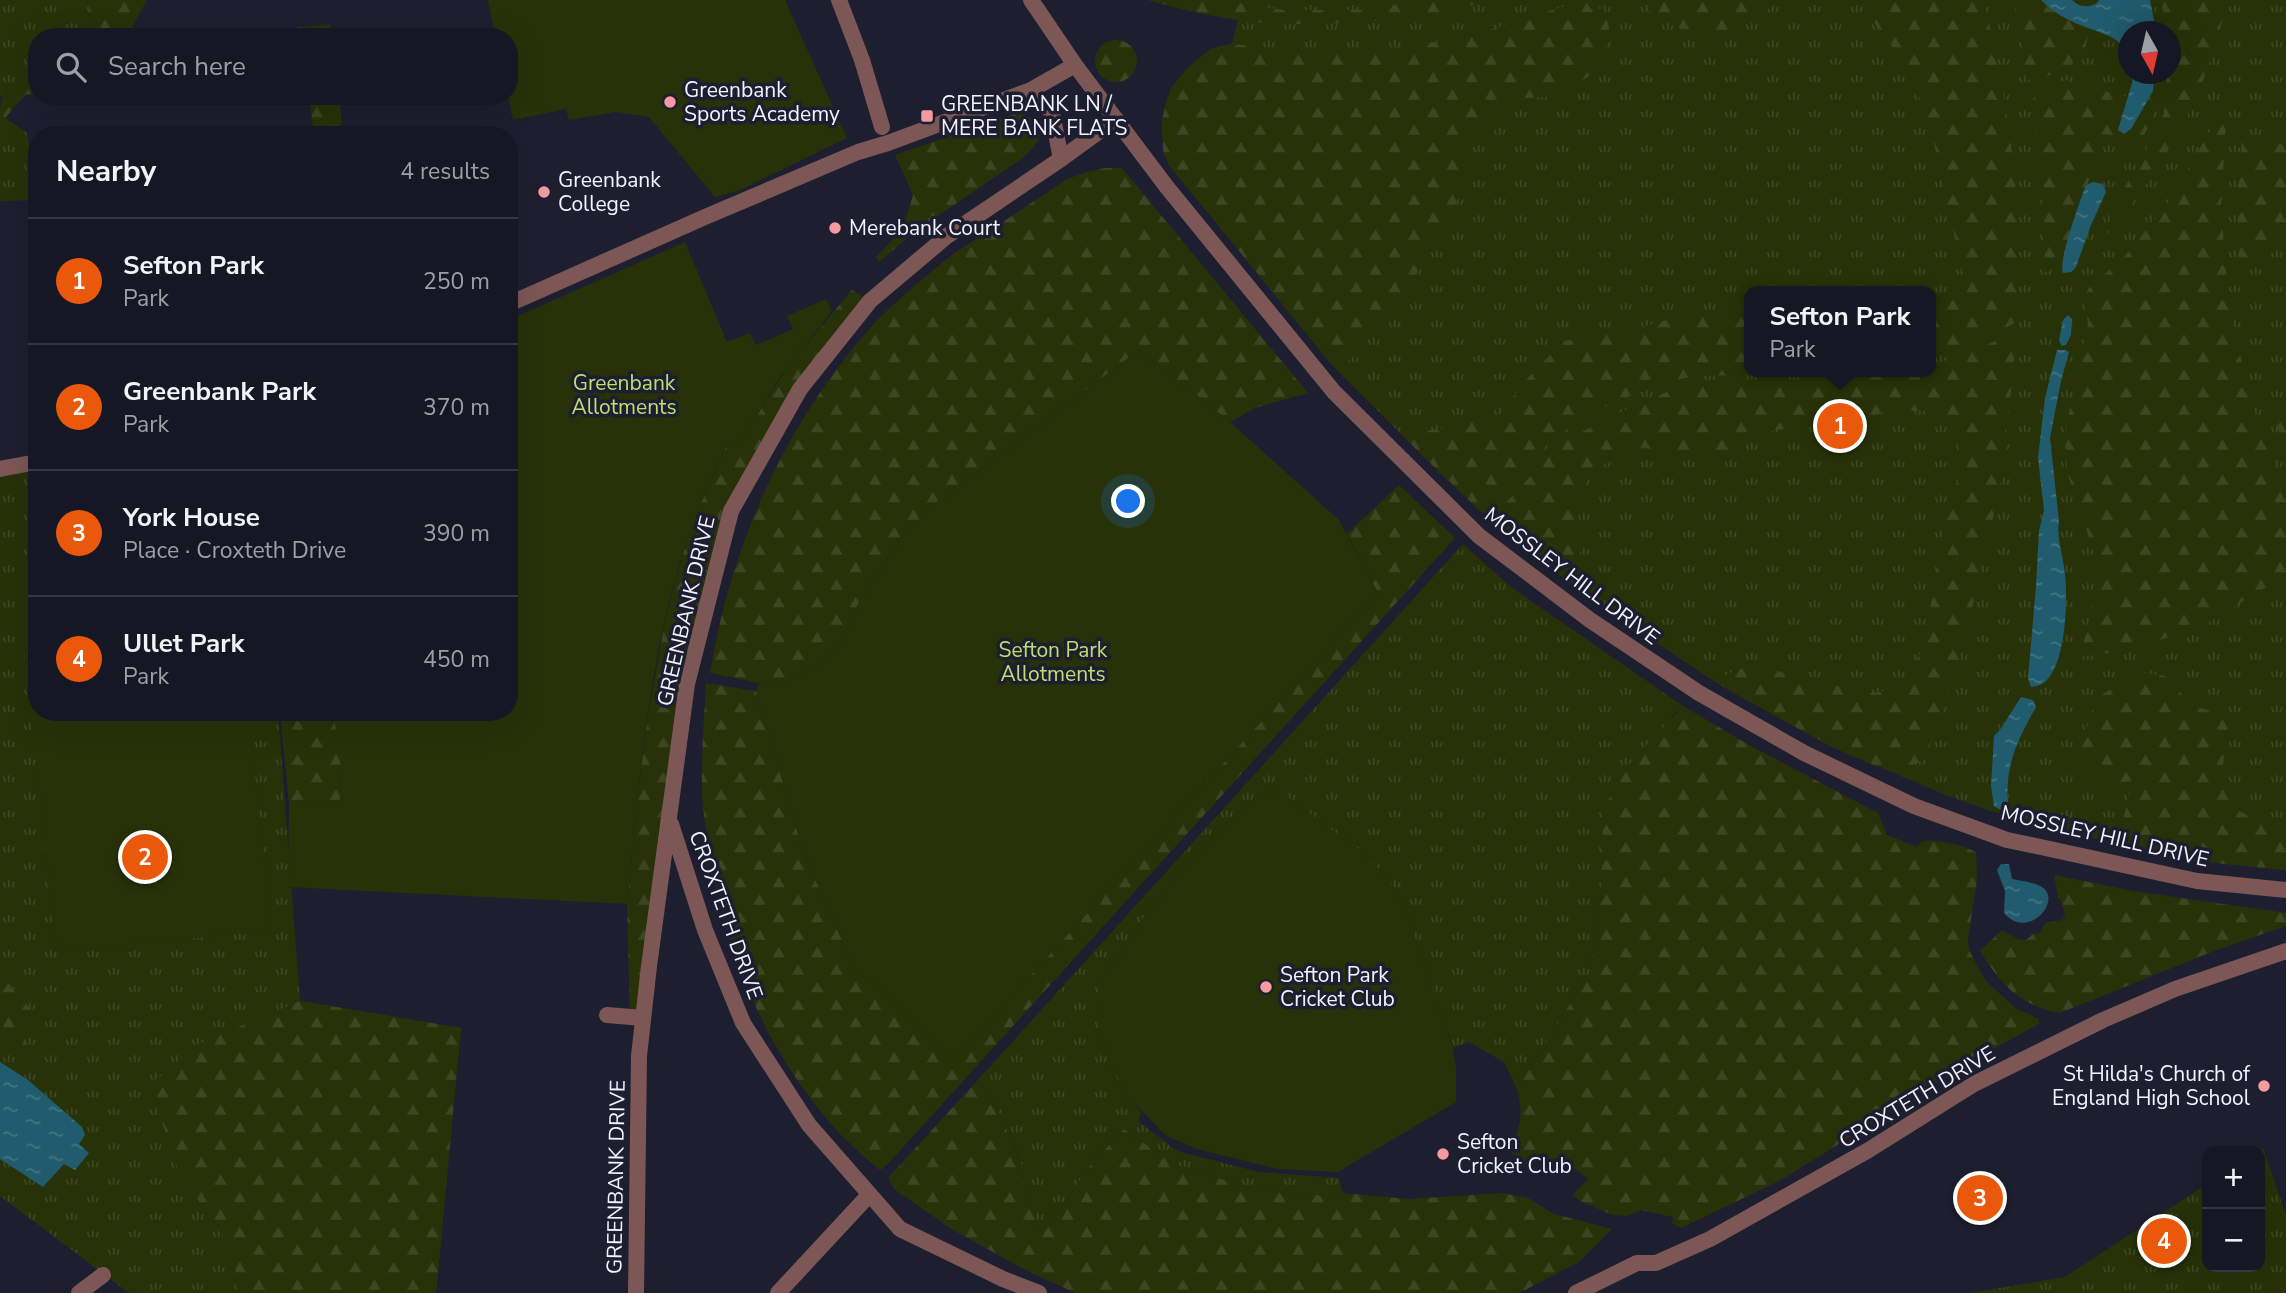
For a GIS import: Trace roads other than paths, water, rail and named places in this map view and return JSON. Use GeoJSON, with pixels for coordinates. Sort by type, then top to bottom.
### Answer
{"type":"FeatureCollection","features":[{"type":"Feature","properties":{"kind":"street"},"geometry":{"type":"LineString","coordinates":[[839,0],[862,60],[882,127]]}},
{"type":"Feature","properties":{"kind":"street","name":"MOSSLEY HILL DRIVE"},"geometry":{"type":"LineString","coordinates":[[1031,0],[1075,65],[1166,186],[1334,392],[1479,536],[1590,620],[1699,693],[1804,753],[1914,806],[2007,839],[2197,881],[2286,890]]}},
{"type":"Feature","properties":{"kind":"street"},"geometry":{"type":"LineString","coordinates":[[518,300],[832,163],[1031,90],[1075,65]]}},
{"type":"Feature","properties":{"kind":"street"},"geometry":{"type":"LineString","coordinates":[[1031,90],[1052,113],[1061,159]]}},
{"type":"Feature","properties":{"kind":"street","name":"GREENBANK DRIVE"},"geometry":{"type":"LineString","coordinates":[[636,1293],[639,1056],[643,1018],[687,684],[731,511],[800,388],[870,300],[947,236],[1116,119]]}},
{"type":"Feature","properties":{"kind":"street"},"geometry":{"type":"LineString","coordinates":[[0,469],[28,464]]}},
{"type":"Feature","properties":{"kind":"street","name":"CROXTETH DRIVE"},"geometry":{"type":"LineString","coordinates":[[670,818],[705,930],[743,1023],[809,1125],[900,1229],[1003,1279],[1039,1293]]}},
{"type":"Feature","properties":{"kind":"street","name":"CROXTETH DRIVE"},"geometry":{"type":"LineString","coordinates":[[1576,1293],[1637,1263],[1656,1262],[1710,1239],[1867,1151],[1974,1084],[2103,1020],[2175,989],[2286,951]]}},
{"type":"Feature","properties":{"kind":"street"},"geometry":{"type":"LineString","coordinates":[[607,1015],[643,1018]]}},
{"type":"Feature","properties":{"kind":"street"},"geometry":{"type":"LineString","coordinates":[[778,1293],[869,1195]]}},
{"type":"Feature","properties":{"kind":"street"},"geometry":{"type":"LineString","coordinates":[[79,1293],[103,1275]]}},
{"type":"Feature","properties":{"kind":"water"},"geometry":{"type":"Polygon","coordinates":[[[2041,0],[2072,0],[2086,6],[2096,4],[2099,0],[2150,0],[2154,21],[2118,21],[2118,42],[2054,11],[2041,0]]]}},
{"type":"Feature","properties":{"kind":"water"},"geometry":{"type":"Polygon","coordinates":[[[2132,84],[2153,84],[2153,91],[2131,129],[2124,134],[2118,130],[2132,84]]]}},
{"type":"Feature","properties":{"kind":"water"},"geometry":{"type":"Polygon","coordinates":[[[2093,182],[2103,184],[2106,192],[2076,267],[2071,272],[2063,273],[2066,244],[2086,185],[2093,182]]]}},
{"type":"Feature","properties":{"kind":"water"},"geometry":{"type":"Polygon","coordinates":[[[2068,315],[2072,319],[2071,335],[2066,345],[2062,346],[2059,341],[2063,320],[2068,315]]]}},
{"type":"Feature","properties":{"kind":"water"},"geometry":{"type":"Polygon","coordinates":[[[2057,350],[2069,352],[2050,438],[2065,575],[2064,634],[2056,665],[2050,676],[2042,684],[2031,687],[2028,678],[2039,531],[2044,510],[2038,458],[2045,398],[2057,350]]]}},
{"type":"Feature","properties":{"kind":"water"},"geometry":{"type":"Polygon","coordinates":[[[2021,697],[2033,700],[2036,707],[2013,757],[2008,782],[2009,811],[2006,813],[1994,806],[1991,786],[1994,736],[2021,697]]]}},
{"type":"Feature","properties":{"kind":"water"},"geometry":{"type":"Polygon","coordinates":[[[2001,864],[2009,864],[2012,879],[2040,886],[2047,892],[2046,907],[2041,915],[2024,923],[2014,921],[2004,913],[2005,891],[1997,870],[2001,864]]]}},
{"type":"Feature","properties":{"kind":"water"},"geometry":{"type":"Polygon","coordinates":[[[0,1062],[28,1080],[82,1127],[85,1135],[79,1144],[89,1153],[75,1170],[64,1164],[43,1187],[0,1159],[0,1062]]]}},
{"type":"Feature","properties":{"kind":"place","name":"Greenbank Sports Academy"},"geometry":{"type":"Point","coordinates":[670,102]}},
{"type":"Feature","properties":{"kind":"place","name":"GREENBANK LN / MERE BANK FLATS"},"geometry":{"type":"Point","coordinates":[927,116]}},
{"type":"Feature","properties":{"kind":"place","name":"Greenbank College"},"geometry":{"type":"Point","coordinates":[544,192]}},
{"type":"Feature","properties":{"kind":"place","name":"Merebank Court"},"geometry":{"type":"Point","coordinates":[835,228]}},
{"type":"Feature","properties":{"kind":"place","name":"Sefton Park"},"geometry":{"type":"Point","coordinates":[1840,426]}},
{"type":"Feature","properties":{"kind":"place","name":"Greenbank Park"},"geometry":{"type":"Point","coordinates":[145,857]}},
{"type":"Feature","properties":{"kind":"place","name":"Sefton Park Cricket Club"},"geometry":{"type":"Point","coordinates":[1266,987]}},
{"type":"Feature","properties":{"kind":"place","name":"St Hilda's Church of England High School"},"geometry":{"type":"Point","coordinates":[2264,1086]}},
{"type":"Feature","properties":{"kind":"place","name":"Sefton Cricket Club"},"geometry":{"type":"Point","coordinates":[1443,1154]}},
{"type":"Feature","properties":{"kind":"place","name":"York House"},"geometry":{"type":"Point","coordinates":[1980,1198]}},
{"type":"Feature","properties":{"kind":"place","name":"Ullet Park"},"geometry":{"type":"Point","coordinates":[2164,1241]}},
{"type":"Feature","properties":{"kind":"park label","name":"Greenbank Allotments"},"geometry":{"type":"Point","coordinates":[624,395]}},
{"type":"Feature","properties":{"kind":"park label","name":"Sefton Park Allotments"},"geometry":{"type":"Point","coordinates":[1053,662]}}]}
